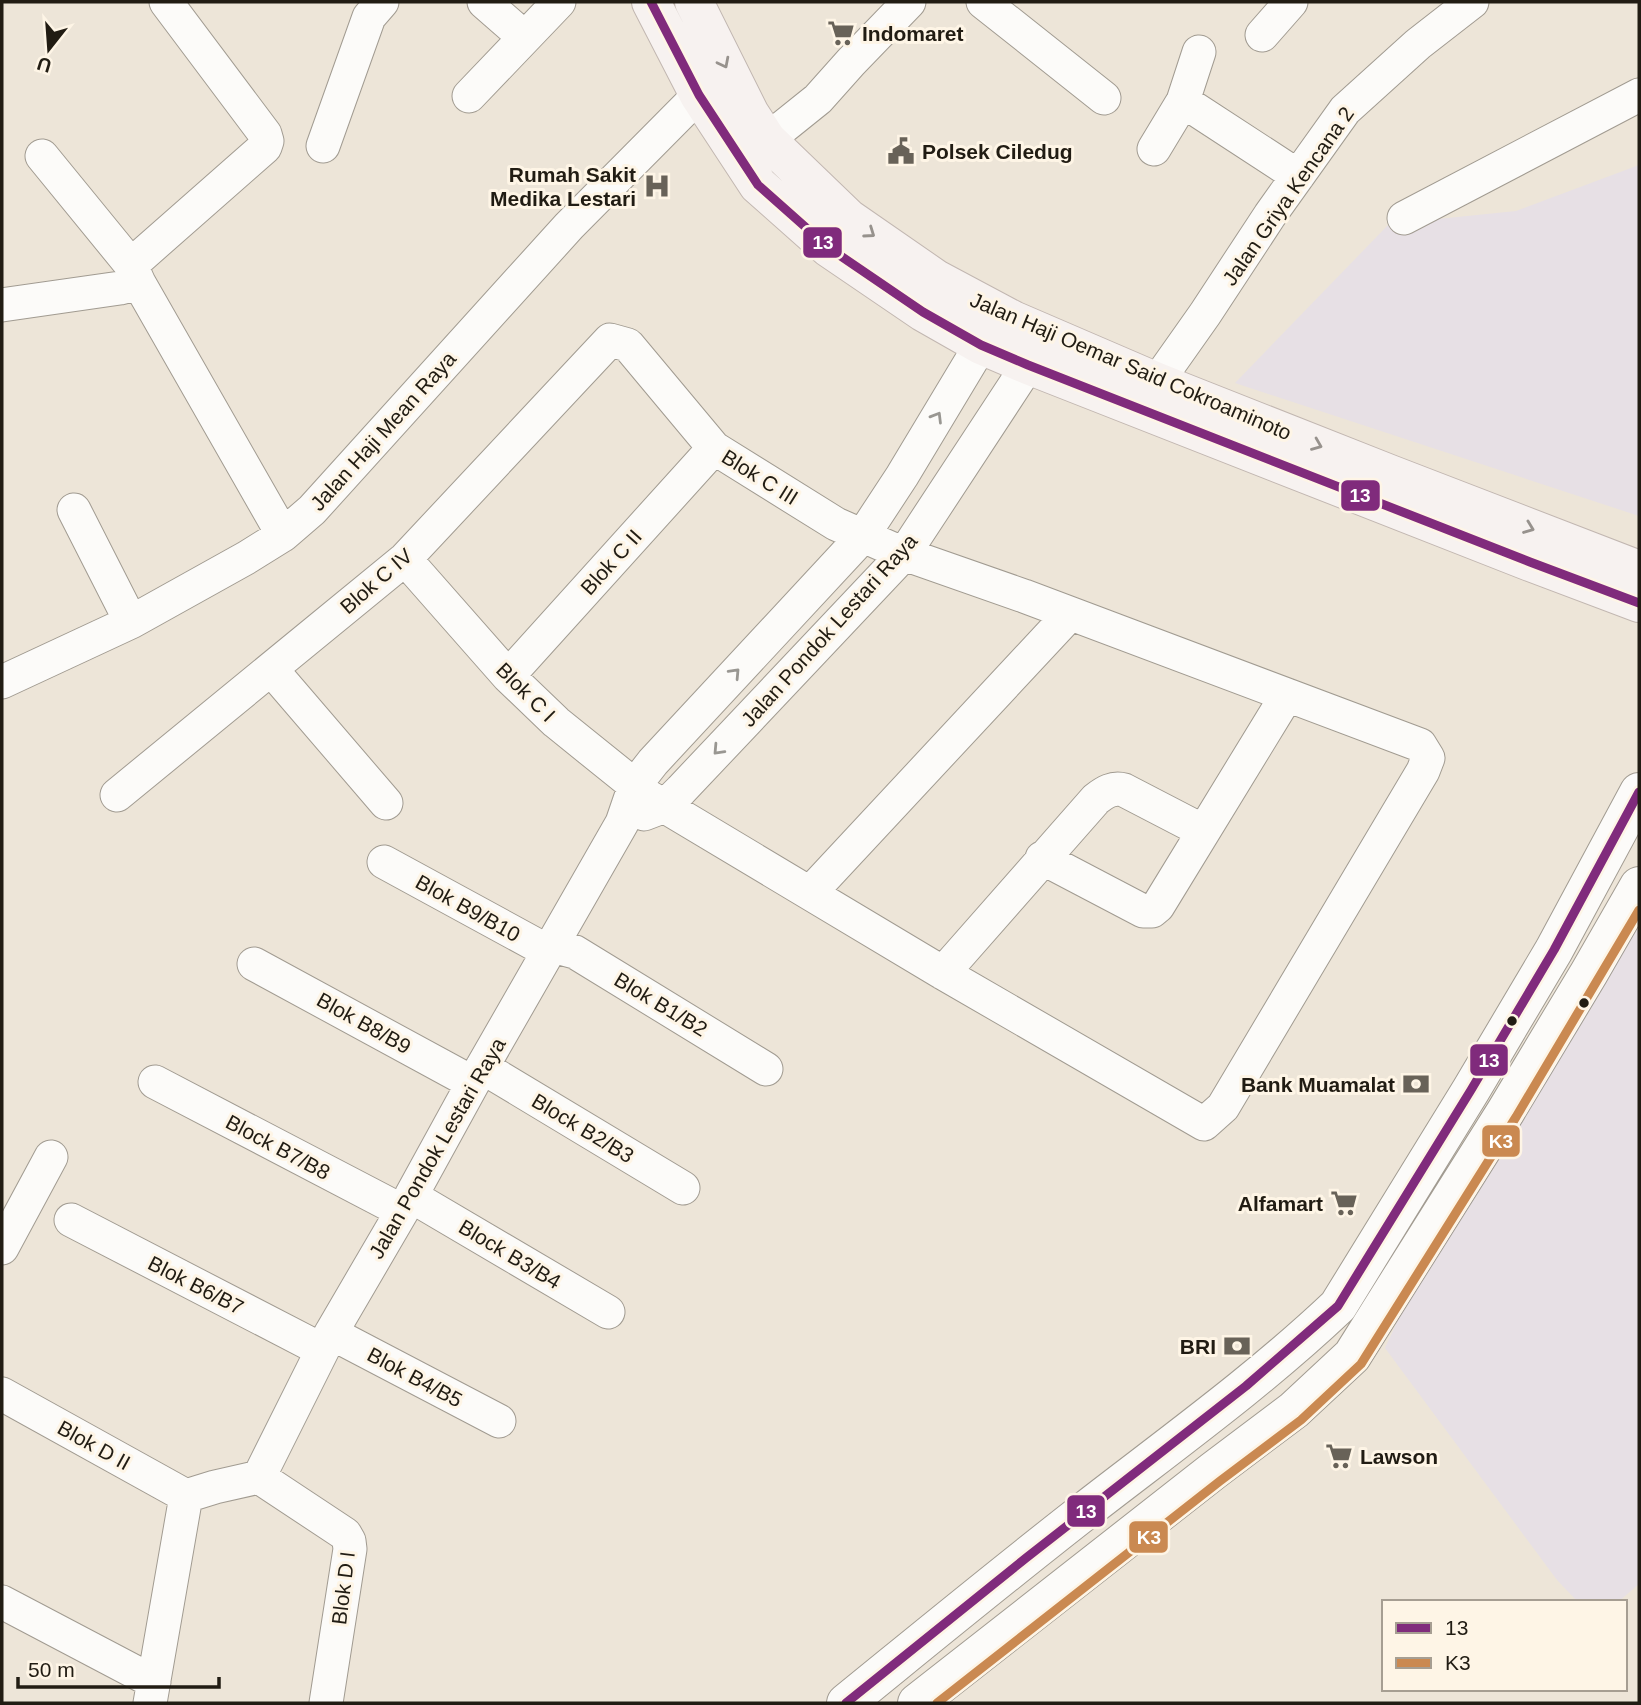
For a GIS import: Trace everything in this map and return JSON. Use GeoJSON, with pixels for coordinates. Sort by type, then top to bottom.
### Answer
{"type":"FeatureCollection","features":[{"type":"Feature","properties":{"kind":"main road","name":"Jalan Haji Oemar Said Cokroaminoto"},"geometry":{"type":"LineString","coordinates":[[651,2],[699,95],[758,185],[829,248],[923,312],[981,345],[1039,350],[1157,382],[1639,570]]}},
{"type":"Feature","properties":{"kind":"main road","name":"Jalan Haji Oemar Said Cokroaminoto"},"geometry":{"type":"LineString","coordinates":[[694,2],[750,114],[767,141],[849,218],[936,279],[1000,313],[1039,350],[1517,557],[1639,603]]}},
{"type":"Feature","properties":{"kind":"street"},"geometry":{"type":"LineString","coordinates":[[2,305],[120,288],[265,146],[265,134],[166,2]]}},
{"type":"Feature","properties":{"kind":"street"},"geometry":{"type":"LineString","coordinates":[[323,146],[369,17],[382,2]]}},
{"type":"Feature","properties":{"kind":"street"},"geometry":{"type":"LineString","coordinates":[[484,2],[524,37]]}},
{"type":"Feature","properties":{"kind":"street"},"geometry":{"type":"LineString","coordinates":[[469,96],[559,2]]}},
{"type":"Feature","properties":{"kind":"street"},"geometry":{"type":"LineString","coordinates":[[767,141],[818,99],[909,2]]}},
{"type":"Feature","properties":{"kind":"street"},"geometry":{"type":"LineString","coordinates":[[983,2],[1104,98]]}},
{"type":"Feature","properties":{"kind":"street"},"geometry":{"type":"LineString","coordinates":[[1262,34],[1291,2]]}},
{"type":"Feature","properties":{"kind":"street","name":"Jalan Griya Kencana 2"},"geometry":{"type":"LineString","coordinates":[[1157,382],[1345,110],[1467,3]]}},
{"type":"Feature","properties":{"kind":"street"},"geometry":{"type":"LineString","coordinates":[[1154,149],[1183,102],[1199,52]]}},
{"type":"Feature","properties":{"kind":"street","name":"Jalan Haji Mean Raya"},"geometry":{"type":"LineString","coordinates":[[2,682],[131,622],[283,535],[312,510],[569,226],[699,95]]}},
{"type":"Feature","properties":{"kind":"street"},"geometry":{"type":"LineString","coordinates":[[1404,218],[1639,95]]}},
{"type":"Feature","properties":{"kind":"street"},"geometry":{"type":"LineString","coordinates":[[1183,102],[1298,176]]}},
{"type":"Feature","properties":{"kind":"street"},"geometry":{"type":"LineString","coordinates":[[42,156],[135,274],[283,535]]}},
{"type":"Feature","properties":{"kind":"street","name":"Jalan Pondok Lestari Raya"},"geometry":{"type":"LineString","coordinates":[[259,1477],[326,1342],[622,823],[635,785],[653,762],[862,537],[1000,313]]}},
{"type":"Feature","properties":{"kind":"street","name":"Blok C III"},"geometry":{"type":"LineString","coordinates":[[610,340],[628,345],[714,448],[836,524],[904,554],[1287,695]]}},
{"type":"Feature","properties":{"kind":"street","name":"Blok C IV"},"geometry":{"type":"LineString","coordinates":[[117,795],[405,559],[610,340]]}},
{"type":"Feature","properties":{"kind":"street","name":"Jalan Pondok Lestari Raya"},"geometry":{"type":"LineString","coordinates":[[622,823],[665,806],[904,554],[1039,350]]}},
{"type":"Feature","properties":{"kind":"street","name":"Blok C II"},"geometry":{"type":"LineString","coordinates":[[508,676],[714,448]]}},
{"type":"Feature","properties":{"kind":"street"},"geometry":{"type":"LineString","coordinates":[[74,510],[131,622]]}},
{"type":"Feature","properties":{"kind":"street","name":"Blok C I"},"geometry":{"type":"LineString","coordinates":[[405,559],[508,676],[556,722],[649,797],[943,973],[1204,1124],[1223,1107],[1423,771],[1428,758],[1420,745],[1287,695]]}},
{"type":"Feature","properties":{"kind":"street"},"geometry":{"type":"LineString","coordinates":[[810,893],[1069,615]]}},
{"type":"Feature","properties":{"kind":"street"},"geometry":{"type":"LineString","coordinates":[[271,669],[386,803]]}},
{"type":"Feature","properties":{"kind":"street"},"geometry":{"type":"LineString","coordinates":[[1042,858],[1143,911],[1152,911],[1158,906],[1287,695]]}},
{"type":"Feature","properties":{"kind":"street"},"geometry":{"type":"LineString","coordinates":[[943,973],[1042,858],[1103,793],[1117,788],[1124,790],[1203,831]]}},
{"type":"Feature","properties":{"kind":"street"},"geometry":{"type":"LineString","coordinates":[[846,1703],[1039,1547],[1214,1411],[1319,1325],[1338,1306],[1554,950],[1639,792]]}},
{"type":"Feature","properties":{"kind":"street","name":"Blok B9/B10"},"geometry":{"type":"LineString","coordinates":[[384,862],[540,947],[553,946]]}},
{"type":"Feature","properties":{"kind":"street"},"geometry":{"type":"LineString","coordinates":[[917,1703],[1294,1410],[1352,1356],[1502,1118],[1639,886]]}},
{"type":"Feature","properties":{"kind":"street","name":"Blok B1/B2"},"geometry":{"type":"LineString","coordinates":[[553,946],[575,952],[766,1069]]}},
{"type":"Feature","properties":{"kind":"street"},"geometry":{"type":"LineString","coordinates":[[1554,950],[1589,973]]}},
{"type":"Feature","properties":{"kind":"street","name":"Blok B8/B9"},"geometry":{"type":"LineString","coordinates":[[254,964],[477,1075]]}},
{"type":"Feature","properties":{"kind":"street","name":"Block B2/B3"},"geometry":{"type":"LineString","coordinates":[[477,1075],[683,1188]]}},
{"type":"Feature","properties":{"kind":"street","name":"Block B7/B8"},"geometry":{"type":"LineString","coordinates":[[155,1082],[406,1203]]}},
{"type":"Feature","properties":{"kind":"street"},"geometry":{"type":"LineString","coordinates":[[2,1248],[51,1157]]}},
{"type":"Feature","properties":{"kind":"street","name":"Block B3/B4"},"geometry":{"type":"LineString","coordinates":[[406,1203],[608,1312]]}},
{"type":"Feature","properties":{"kind":"street","name":"Blok B6/B7"},"geometry":{"type":"LineString","coordinates":[[71,1220],[326,1342]]}},
{"type":"Feature","properties":{"kind":"street","name":"Blok B4/B5"},"geometry":{"type":"LineString","coordinates":[[326,1342],[499,1421]]}},
{"type":"Feature","properties":{"kind":"street","name":"Blok D II"},"geometry":{"type":"LineString","coordinates":[[2,1394],[186,1496]]}},
{"type":"Feature","properties":{"kind":"street"},"geometry":{"type":"LineString","coordinates":[[2,1602],[152,1692],[186,1496],[259,1477]]}},
{"type":"Feature","properties":{"kind":"street","name":"Blok D I"},"geometry":{"type":"LineString","coordinates":[[259,1477],[345,1534],[349,1541],[327,1703]]}},
{"type":"Feature","properties":{"kind":"shaded area"},"geometry":{"type":"Polygon","coordinates":[[[1639,165],[1639,516],[1235,383],[1389,224],[1516,211],[1639,165]]]}},
{"type":"Feature","properties":{"kind":"shaded area"},"geometry":{"type":"Polygon","coordinates":[[[1639,914],[1639,1584],[1620,1600],[1576,1600],[1557,1580],[1385,1348],[1426,1259],[1639,914]]]}},
{"type":"Feature","properties":{"kind":"transit line","name":"13"},"geometry":{"type":"LineString","coordinates":[[651,2],[699,95],[758,185],[829,248],[923,312],[981,345],[1028,365],[1639,603]]}},
{"type":"Feature","properties":{"kind":"transit line","name":"13"},"geometry":{"type":"LineString","coordinates":[[846,1703],[1246,1386],[1338,1306],[1554,950],[1639,792]]}},
{"type":"Feature","properties":{"kind":"transit line","name":"K3"},"geometry":{"type":"LineString","coordinates":[[937,1703],[1301,1420],[1361,1364],[1516,1117],[1639,910]]}},
{"type":"Feature","properties":{"kind":"place","name":"Indomaret"},"geometry":{"type":"Point","coordinates":[841,33]}},
{"type":"Feature","properties":{"kind":"place","name":"Polsek Ciledug"},"geometry":{"type":"Point","coordinates":[901,151]}},
{"type":"Feature","properties":{"kind":"place","name":"Rumah Sakit Medika Lestari"},"geometry":{"type":"Point","coordinates":[657,186]}},
{"type":"Feature","properties":{"kind":"place","name":"Bank Muamalat"},"geometry":{"type":"Point","coordinates":[1416,1084]}},
{"type":"Feature","properties":{"kind":"place","name":"Alfamart"},"geometry":{"type":"Point","coordinates":[1344,1203]}},
{"type":"Feature","properties":{"kind":"place","name":"BRI"},"geometry":{"type":"Point","coordinates":[1237,1346]}},
{"type":"Feature","properties":{"kind":"place","name":"Lawson"},"geometry":{"type":"Point","coordinates":[1339,1456]}}]}
